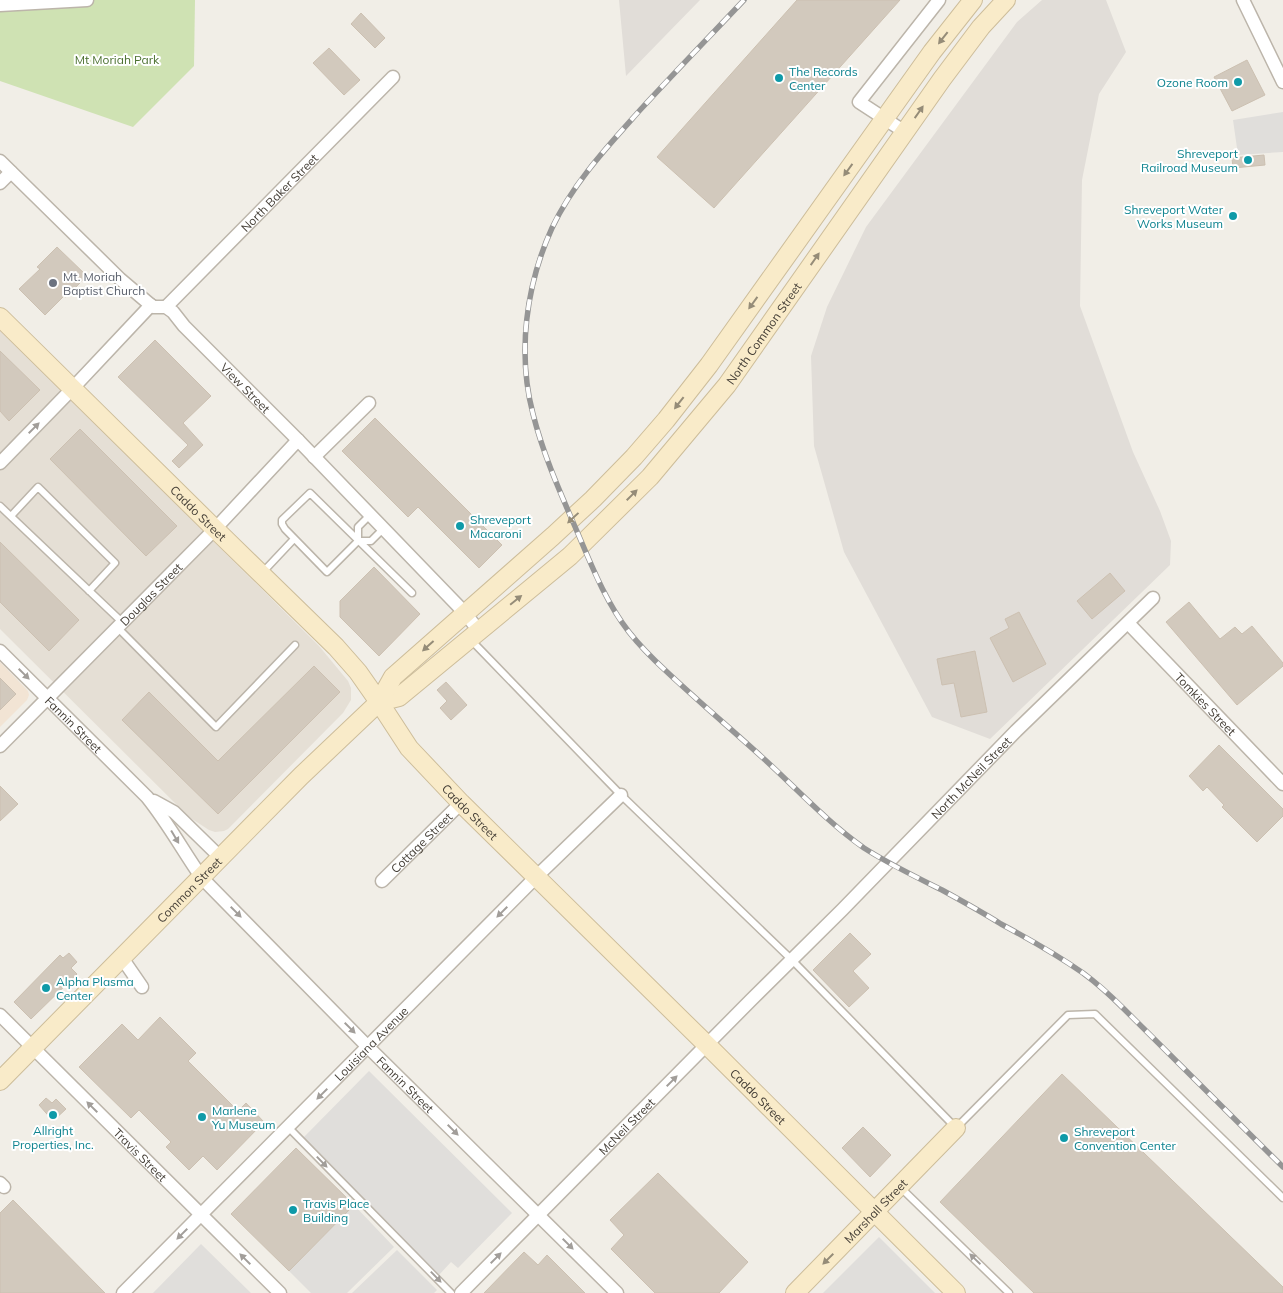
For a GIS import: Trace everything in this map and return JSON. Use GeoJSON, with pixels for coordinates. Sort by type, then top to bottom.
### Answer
{"type":"FeatureCollection","features":[{"type":"Feature","properties":{"kind":"main road","name":"North Common Street"},"geometry":{"type":"LineString","coordinates":[[465,614],[593,499],[634,457],[666,420],[709,365],[932,52],[972,0]]}},
{"type":"Feature","properties":{"kind":"main road","name":"North Common Street"},"geometry":{"type":"LineString","coordinates":[[474,634],[570,556],[650,477],[727,385],[942,79],[981,28],[1006,0]]}},
{"type":"Feature","properties":{"kind":"main road","name":"Caddo Street"},"geometry":{"type":"LineString","coordinates":[[0,317],[336,647],[358,672],[380,702],[409,748],[461,803],[708,1045],[956,1293]]}},
{"type":"Feature","properties":{"kind":"main road","name":"Common Street"},"geometry":{"type":"LineString","coordinates":[[0,1081],[301,776],[380,702],[393,677],[465,614]]}},
{"type":"Feature","properties":{"kind":"main road","name":"Common Street"},"geometry":{"type":"LineString","coordinates":[[380,702],[399,697],[474,634]]}},
{"type":"Feature","properties":{"kind":"main road","name":"Marshall Street"},"geometry":{"type":"LineString","coordinates":[[795,1293],[956,1128]]}},
{"type":"Feature","properties":{"kind":"street"},"geometry":{"type":"LineString","coordinates":[[0,6],[87,0]]}},
{"type":"Feature","properties":{"kind":"street"},"geometry":{"type":"LineString","coordinates":[[905,132],[859,102],[939,0]]}},
{"type":"Feature","properties":{"kind":"street"},"geometry":{"type":"LineString","coordinates":[[1243,0],[1283,82]]}},
{"type":"Feature","properties":{"kind":"street","name":"North Baker Street"},"geometry":{"type":"LineString","coordinates":[[166,307],[392,77]]}},
{"type":"Feature","properties":{"kind":"street"},"geometry":{"type":"LineString","coordinates":[[0,161],[120,279],[152,307],[166,307]]}},
{"type":"Feature","properties":{"kind":"street"},"geometry":{"type":"LineString","coordinates":[[0,183],[11,172]]}},
{"type":"Feature","properties":{"kind":"street"},"geometry":{"type":"LineString","coordinates":[[0,463],[151,305]]}},
{"type":"Feature","properties":{"kind":"street","name":"View Street"},"geometry":{"type":"LineString","coordinates":[[166,307],[298,440],[465,614],[474,634]]}},
{"type":"Feature","properties":{"kind":"street"},"geometry":{"type":"LineString","coordinates":[[314,457],[368,403]]}},
{"type":"Feature","properties":{"kind":"street","name":"Douglas Street"},"geometry":{"type":"LineString","coordinates":[[0,746],[215,529],[298,440]]}},
{"type":"Feature","properties":{"kind":"street","name":"North McNeil Street"},"geometry":{"type":"LineString","coordinates":[[792,960],[1016,731],[1153,598]]}},
{"type":"Feature","properties":{"kind":"street","name":"Tomkies Street"},"geometry":{"type":"LineString","coordinates":[[1128,623],[1283,784]]}},
{"type":"Feature","properties":{"kind":"street","name":"Fannin Street"},"geometry":{"type":"LineString","coordinates":[[0,651],[147,797],[164,818],[202,878],[368,1047],[617,1293]]}},
{"type":"Feature","properties":{"kind":"street","name":"Louisiana Avenue"},"geometry":{"type":"LineString","coordinates":[[123,1293],[536,877],[621,795]]}},
{"type":"Feature","properties":{"kind":"street","name":"Fannin Street"},"geometry":{"type":"LineString","coordinates":[[147,797],[174,812],[221,858]]}},
{"type":"Feature","properties":{"kind":"street","name":"Cottage Street"},"geometry":{"type":"LineString","coordinates":[[382,881],[461,803]]}},
{"type":"Feature","properties":{"kind":"street"},"geometry":{"type":"LineString","coordinates":[[122,958],[142,987]]}},
{"type":"Feature","properties":{"kind":"street","name":"McNeil Street"},"geometry":{"type":"LineString","coordinates":[[461,1293],[792,960]]}},
{"type":"Feature","properties":{"kind":"street","name":"Travis Street"},"geometry":{"type":"LineString","coordinates":[[0,1015],[280,1293]]}},
{"type":"Feature","properties":{"kind":"lane"},"geometry":{"type":"LineString","coordinates":[[11,516],[38,487],[115,563],[89,591]]}},
{"type":"Feature","properties":{"kind":"lane"},"geometry":{"type":"LineString","coordinates":[[369,516],[358,527],[358,541],[327,572],[294,540],[282,524],[282,520],[310,493],[358,541],[412,593]]}},
{"type":"Feature","properties":{"kind":"lane"},"geometry":{"type":"LineString","coordinates":[[0,506],[89,591],[216,727],[295,645]]}},
{"type":"Feature","properties":{"kind":"lane"},"geometry":{"type":"LineString","coordinates":[[358,541],[371,541],[383,529]]}},
{"type":"Feature","properties":{"kind":"lane"},"geometry":{"type":"LineString","coordinates":[[261,574],[294,540]]}},
{"type":"Feature","properties":{"kind":"lane"},"geometry":{"type":"LineString","coordinates":[[474,634],[483,654],[621,795],[792,960],[956,1128],[1068,1015],[1095,1014],[1283,1198]]}},
{"type":"Feature","properties":{"kind":"lane"},"geometry":{"type":"LineString","coordinates":[[288,1127],[451,1293]]}},
{"type":"Feature","properties":{"kind":"lane"},"geometry":{"type":"LineString","coordinates":[[900,1186],[1009,1293]]}},
{"type":"Feature","properties":{"kind":"shaded area"},"geometry":{"type":"Polygon","coordinates":[[[619,0],[700,0],[626,76],[619,0]]]}},
{"type":"Feature","properties":{"kind":"shaded area"},"geometry":{"type":"Polygon","coordinates":[[[1042,0],[1106,0],[1126,52],[1099,94],[1082,180],[1080,306],[1133,452],[1160,511],[1171,541],[1170,565],[990,739],[932,717],[844,552],[814,446],[811,356],[827,307],[866,227],[1017,22],[1042,0]]]}},
{"type":"Feature","properties":{"kind":"shaded area"},"geometry":{"type":"Polygon","coordinates":[[[1283,112],[1283,152],[1238,155],[1233,120],[1283,112]]]}},
{"type":"Feature","properties":{"kind":"shaded area"},"geometry":{"type":"Polygon","coordinates":[[[0,329],[319,646],[348,681],[351,688],[351,700],[343,713],[224,831],[215,832],[209,830],[189,817],[0,629],[0,329]]]}},
{"type":"Feature","properties":{"kind":"shaded area"},"geometry":{"type":"Polygon","coordinates":[[[0,662],[28,691],[29,695],[27,700],[0,727],[0,662]]]}},
{"type":"Feature","properties":{"kind":"shaded area"},"geometry":{"type":"Polygon","coordinates":[[[369,1071],[512,1213],[458,1268],[451,1262],[439,1275],[303,1138],[369,1071]]]}},
{"type":"Feature","properties":{"kind":"shaded area"},"geometry":{"type":"Polygon","coordinates":[[[354,1205],[394,1247],[347,1293],[311,1293],[289,1271],[354,1205]]]}},
{"type":"Feature","properties":{"kind":"shaded area"},"geometry":{"type":"Polygon","coordinates":[[[879,1237],[935,1293],[823,1293],[879,1237]]]}},
{"type":"Feature","properties":{"kind":"shaded area"},"geometry":{"type":"Polygon","coordinates":[[[201,1244],[251,1293],[153,1293],[201,1244]]]}},
{"type":"Feature","properties":{"kind":"shaded area"},"geometry":{"type":"Polygon","coordinates":[[[397,1250],[437,1290],[434,1293],[352,1293],[397,1250]]]}},
{"type":"Feature","properties":{"kind":"green space","name":"Mt Moriah Park"},"geometry":{"type":"Polygon","coordinates":[[[87,0],[195,0],[194,66],[133,127],[0,81],[0,6],[87,0]]]}},
{"type":"Feature","properties":{"kind":"building","name":"The Records Center"},"geometry":{"type":"Polygon","coordinates":[[[797,0],[900,0],[714,208],[657,157],[797,0]]]}},
{"type":"Feature","properties":{"kind":"building"},"geometry":{"type":"Polygon","coordinates":[[[361,13],[385,38],[375,48],[351,24],[361,13]]]}},
{"type":"Feature","properties":{"kind":"building"},"geometry":{"type":"Polygon","coordinates":[[[329,48],[360,80],[344,95],[313,63],[329,48]]]}},
{"type":"Feature","properties":{"kind":"building","name":"Ozone Room"},"geometry":{"type":"Polygon","coordinates":[[[1247,60],[1265,95],[1232,111],[1214,77],[1247,60]]]}},
{"type":"Feature","properties":{"kind":"building","name":"Shreveport Railroad Museum"},"geometry":{"type":"Polygon","coordinates":[[[1264,155],[1265,165],[1233,168],[1232,158],[1264,155]]]}},
{"type":"Feature","properties":{"kind":"building","name":"Mt. Moriah Baptist Church"},"geometry":{"type":"Polygon","coordinates":[[[57,247],[87,276],[45,315],[19,289],[40,269],[37,267],[57,247]]]}},
{"type":"Feature","properties":{"kind":"building"},"geometry":{"type":"Polygon","coordinates":[[[155,340],[211,396],[183,423],[203,445],[179,468],[172,461],[188,445],[118,377],[155,340]]]}},
{"type":"Feature","properties":{"kind":"building"},"geometry":{"type":"Polygon","coordinates":[[[0,351],[40,390],[9,421],[0,411],[0,351]]]}},
{"type":"Feature","properties":{"kind":"building"},"geometry":{"type":"Polygon","coordinates":[[[375,418],[502,545],[479,568],[418,507],[408,517],[342,451],[375,418]]]}},
{"type":"Feature","properties":{"kind":"building"},"geometry":{"type":"Polygon","coordinates":[[[80,429],[177,526],[146,556],[50,459],[80,429]]]}},
{"type":"Feature","properties":{"kind":"building"},"geometry":{"type":"Polygon","coordinates":[[[0,542],[79,620],[49,651],[0,602],[0,542]]]}},
{"type":"Feature","properties":{"kind":"building"},"geometry":{"type":"Polygon","coordinates":[[[374,567],[420,614],[379,656],[340,617],[340,601],[374,567]]]}},
{"type":"Feature","properties":{"kind":"building"},"geometry":{"type":"Polygon","coordinates":[[[1110,573],[1125,591],[1092,619],[1077,601],[1110,573]]]}},
{"type":"Feature","properties":{"kind":"building"},"geometry":{"type":"Polygon","coordinates":[[[1189,602],[1220,639],[1235,627],[1242,634],[1252,626],[1283,663],[1283,666],[1237,705],[1166,622],[1189,602]]]}},
{"type":"Feature","properties":{"kind":"building"},"geometry":{"type":"Polygon","coordinates":[[[1019,612],[1046,664],[1013,682],[990,638],[1009,628],[1005,619],[1019,612]]]}},
{"type":"Feature","properties":{"kind":"building"},"geometry":{"type":"Polygon","coordinates":[[[975,651],[987,712],[961,717],[954,683],[942,685],[937,659],[975,651]]]}},
{"type":"Feature","properties":{"kind":"building"},"geometry":{"type":"Polygon","coordinates":[[[314,666],[340,692],[218,814],[122,720],[149,692],[218,761],[314,666]]]}},
{"type":"Feature","properties":{"kind":"building"},"geometry":{"type":"Polygon","coordinates":[[[0,678],[16,694],[0,710],[0,678]]]}},
{"type":"Feature","properties":{"kind":"building"},"geometry":{"type":"Polygon","coordinates":[[[446,682],[467,705],[451,720],[440,708],[447,701],[437,690],[446,682]]]}},
{"type":"Feature","properties":{"kind":"building"},"geometry":{"type":"Polygon","coordinates":[[[1219,745],[1283,809],[1283,816],[1257,842],[1222,807],[1224,805],[1207,787],[1203,791],[1189,776],[1219,745]]]}},
{"type":"Feature","properties":{"kind":"building"},"geometry":{"type":"Polygon","coordinates":[[[0,786],[18,804],[0,821],[0,786]]]}},
{"type":"Feature","properties":{"kind":"building"},"geometry":{"type":"Polygon","coordinates":[[[850,933],[871,954],[853,971],[869,988],[849,1007],[813,970],[850,933]]]}},
{"type":"Feature","properties":{"kind":"building","name":"Alpha Plasma Center"},"geometry":{"type":"Polygon","coordinates":[[[69,953],[77,962],[71,968],[77,974],[31,1019],[14,1002],[60,955],[63,958],[69,953]]]}},
{"type":"Feature","properties":{"kind":"building"},"geometry":{"type":"Polygon","coordinates":[[[160,1017],[196,1053],[188,1061],[238,1111],[246,1103],[264,1122],[217,1170],[203,1156],[189,1170],[166,1147],[171,1142],[139,1110],[131,1118],[79,1067],[122,1024],[138,1040],[160,1017]]]}},
{"type":"Feature","properties":{"kind":"building","name":"Shreveport Convention Center"},"geometry":{"type":"Polygon","coordinates":[[[1062,1074],[1283,1287],[1283,1293],[1034,1293],[940,1202],[1062,1074]]]}},
{"type":"Feature","properties":{"kind":"building","name":"Allright Properties, Inc."},"geometry":{"type":"Polygon","coordinates":[[[46,1098],[52,1103],[56,1099],[66,1109],[53,1121],[39,1105],[46,1098]]]}},
{"type":"Feature","properties":{"kind":"building"},"geometry":{"type":"Polygon","coordinates":[[[863,1127],[891,1155],[870,1177],[842,1148],[863,1127]]]}},
{"type":"Feature","properties":{"kind":"building","name":"Travis Place Building"},"geometry":{"type":"Polygon","coordinates":[[[296,1148],[354,1205],[289,1271],[231,1214],[296,1148]]]}},
{"type":"Feature","properties":{"kind":"building"},"geometry":{"type":"Polygon","coordinates":[[[658,1173],[748,1262],[719,1293],[655,1293],[611,1249],[624,1235],[610,1220],[658,1173]]]}},
{"type":"Feature","properties":{"kind":"building"},"geometry":{"type":"Polygon","coordinates":[[[13,1200],[105,1293],[0,1293],[0,1213],[13,1200]]]}},
{"type":"Feature","properties":{"kind":"building"},"geometry":{"type":"Polygon","coordinates":[[[524,1252],[538,1265],[547,1255],[585,1293],[484,1293],[524,1252]]]}},
{"type":"Feature","properties":{"kind":"railway"},"geometry":{"type":"LineString","coordinates":[[744,0],[641,109],[581,180],[560,211],[552,228],[543,250],[530,296],[525,343],[528,391],[533,414],[547,458],[599,582],[620,620],[647,652],[837,827],[873,854],[942,890],[1032,941],[1089,977],[1119,1004],[1283,1167]]}},
{"type":"Feature","properties":{"kind":"place","name":"The Records Center"},"geometry":{"type":"Point","coordinates":[779,78]}},
{"type":"Feature","properties":{"kind":"place","name":"Ozone Room"},"geometry":{"type":"Point","coordinates":[1238,82]}},
{"type":"Feature","properties":{"kind":"place","name":"Shreveport Railroad Museum"},"geometry":{"type":"Point","coordinates":[1248,160]}},
{"type":"Feature","properties":{"kind":"place","name":"Shreveport Water Works Museum"},"geometry":{"type":"Point","coordinates":[1233,216]}},
{"type":"Feature","properties":{"kind":"place","name":"Mt. Moriah Baptist Church"},"geometry":{"type":"Point","coordinates":[53,283]}},
{"type":"Feature","properties":{"kind":"place","name":"Shreveport Macaroni"},"geometry":{"type":"Point","coordinates":[460,526]}},
{"type":"Feature","properties":{"kind":"place","name":"Alpha Plasma Center"},"geometry":{"type":"Point","coordinates":[46,988]}},
{"type":"Feature","properties":{"kind":"place","name":"Allright Properties, Inc."},"geometry":{"type":"Point","coordinates":[53,1115]}},
{"type":"Feature","properties":{"kind":"place","name":"Marlene Yu Museum"},"geometry":{"type":"Point","coordinates":[202,1117]}},
{"type":"Feature","properties":{"kind":"place","name":"Shreveport Convention Center"},"geometry":{"type":"Point","coordinates":[1064,1138]}},
{"type":"Feature","properties":{"kind":"place","name":"Travis Place Building"},"geometry":{"type":"Point","coordinates":[293,1210]}}]}
